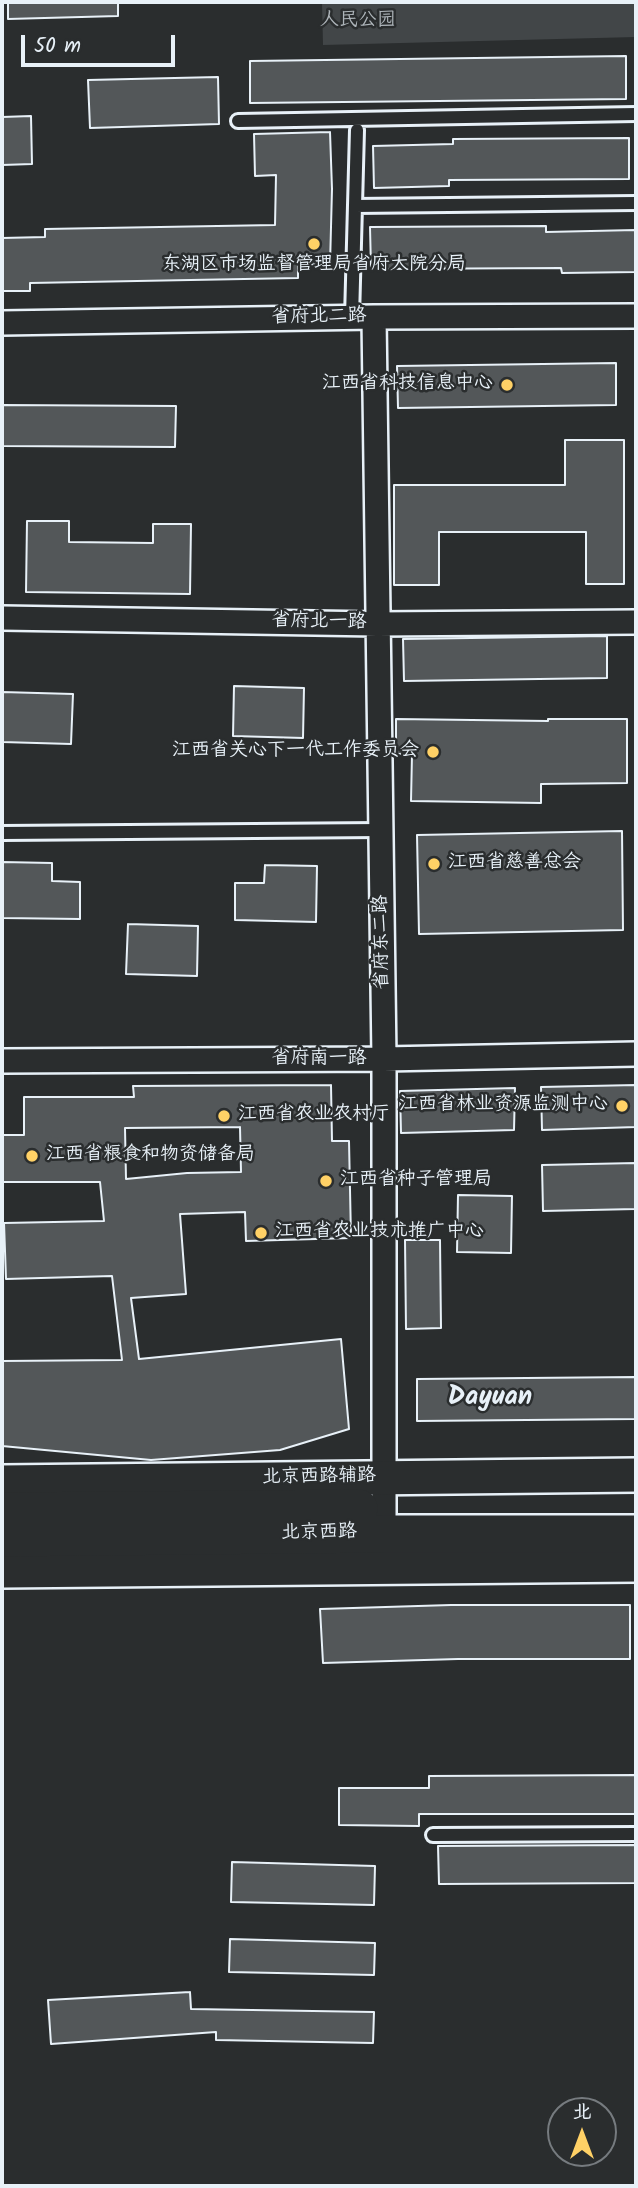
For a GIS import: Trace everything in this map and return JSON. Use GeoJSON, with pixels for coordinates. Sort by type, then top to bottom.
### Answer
{"type":"FeatureCollection","features":[{"type":"Feature","properties":{"kind":"main road","name":"北京西路辅路"},"geometry":{"type":"LineString","coordinates":[[2,1571],[384,1522],[636,1475]]}},
{"type":"Feature","properties":{"kind":"main road","name":"北京西路辅路"},"geometry":{"type":"LineString","coordinates":[[2,1482],[384,1522],[636,1566]]}},
{"type":"Feature","properties":{"kind":"main road","name":"北京西路"},"geometry":{"type":"LineString","coordinates":[[2,1538],[636,1508]]}},
{"type":"Feature","properties":{"kind":"main road","name":"北京西路"},"geometry":{"type":"LineString","coordinates":[[2,1511],[384,1522],[636,1534]]}},
{"type":"Feature","properties":{"kind":"street","name":"省府北二路"},"geometry":{"type":"LineString","coordinates":[[2,323],[636,316]]}},
{"type":"Feature","properties":{"kind":"street","name":"省府东二路"},"geometry":{"type":"LineString","coordinates":[[363,318],[377,624],[381,830],[384,1522]]}},
{"type":"Feature","properties":{"kind":"street","name":"省府北一路"},"geometry":{"type":"LineString","coordinates":[[2,618],[377,624],[636,622]]}},
{"type":"Feature","properties":{"kind":"street","name":"省府南一路"},"geometry":{"type":"LineString","coordinates":[[2,1062],[636,1054]]}},
{"type":"Feature","properties":{"kind":"lane"},"geometry":{"type":"LineString","coordinates":[[238,121],[636,114]]}},
{"type":"Feature","properties":{"kind":"lane"},"geometry":{"type":"LineString","coordinates":[[358,130],[355,206],[363,318]]}},
{"type":"Feature","properties":{"kind":"lane"},"geometry":{"type":"LineString","coordinates":[[355,206],[636,203]]}},
{"type":"Feature","properties":{"kind":"lane"},"geometry":{"type":"LineString","coordinates":[[2,833],[381,830]]}},
{"type":"Feature","properties":{"kind":"lane"},"geometry":{"type":"LineString","coordinates":[[433,1835],[636,1834]]}},
{"type":"Feature","properties":{"kind":"green space","name":"人民公园"},"geometry":{"type":"Polygon","coordinates":[[[322,2],[636,2],[636,37],[323,45],[322,2]]]}},
{"type":"Feature","properties":{"kind":"building"},"geometry":{"type":"Polygon","coordinates":[[[8,2],[118,2],[118,16],[8,19],[8,2]]]}},
{"type":"Feature","properties":{"kind":"building"},"geometry":{"type":"Polygon","coordinates":[[[626,56],[626,99],[250,103],[250,61],[626,56]]]}},
{"type":"Feature","properties":{"kind":"building"},"geometry":{"type":"Polygon","coordinates":[[[218,77],[219,124],[90,128],[88,80],[218,77]]]}},
{"type":"Feature","properties":{"kind":"building"},"geometry":{"type":"Polygon","coordinates":[[[31,116],[32,164],[2,165],[2,117],[31,116]]]}},
{"type":"Feature","properties":{"kind":"building"},"geometry":{"type":"Polygon","coordinates":[[[330,132],[330,265],[298,264],[298,278],[30,283],[30,291],[2,291],[2,238],[45,237],[45,229],[275,225],[276,175],[255,176],[254,134],[330,132]]]}},
{"type":"Feature","properties":{"kind":"building"},"geometry":{"type":"Polygon","coordinates":[[[629,138],[629,179],[449,180],[449,186],[374,188],[373,146],[453,144],[453,139],[629,138]]]}},
{"type":"Feature","properties":{"kind":"building"},"geometry":{"type":"Polygon","coordinates":[[[546,226],[546,232],[636,230],[636,272],[562,273],[561,268],[371,269],[370,227],[546,226]]]}},
{"type":"Feature","properties":{"kind":"building","name":"江西省科技信息中心"},"geometry":{"type":"Polygon","coordinates":[[[616,363],[616,405],[398,408],[397,366],[616,363]]]}},
{"type":"Feature","properties":{"kind":"building"},"geometry":{"type":"Polygon","coordinates":[[[2,405],[176,406],[175,447],[2,446],[2,405]]]}},
{"type":"Feature","properties":{"kind":"building"},"geometry":{"type":"Polygon","coordinates":[[[565,440],[624,440],[624,584],[586,584],[586,532],[439,532],[439,585],[394,585],[394,485],[565,485],[565,440]]]}},
{"type":"Feature","properties":{"kind":"building"},"geometry":{"type":"Polygon","coordinates":[[[27,521],[69,521],[69,542],[153,543],[153,524],[191,524],[190,594],[26,592],[27,521]]]}},
{"type":"Feature","properties":{"kind":"building"},"geometry":{"type":"Polygon","coordinates":[[[607,636],[607,678],[404,681],[403,639],[607,636]]]}},
{"type":"Feature","properties":{"kind":"building"},"geometry":{"type":"Polygon","coordinates":[[[234,686],[304,688],[303,738],[233,736],[234,686]]]}},
{"type":"Feature","properties":{"kind":"building"},"geometry":{"type":"Polygon","coordinates":[[[2,692],[73,694],[71,744],[2,742],[2,692]]]}},
{"type":"Feature","properties":{"kind":"building"},"geometry":{"type":"Polygon","coordinates":[[[396,719],[627,719],[627,783],[541,784],[541,803],[411,801],[412,754],[396,754],[396,719]]]}},
{"type":"Feature","properties":{"kind":"building"},"geometry":{"type":"Polygon","coordinates":[[[622,831],[623,930],[419,934],[417,835],[622,831]]]}},
{"type":"Feature","properties":{"kind":"building"},"geometry":{"type":"Polygon","coordinates":[[[2,862],[52,863],[52,881],[80,882],[80,919],[2,918],[2,862]]]}},
{"type":"Feature","properties":{"kind":"building"},"geometry":{"type":"Polygon","coordinates":[[[265,865],[317,866],[316,922],[235,920],[235,883],[264,883],[265,865]]]}},
{"type":"Feature","properties":{"kind":"building"},"geometry":{"type":"Polygon","coordinates":[[[128,924],[198,926],[197,976],[126,974],[128,924]]]}},
{"type":"Feature","properties":{"kind":"building"},"geometry":{"type":"Polygon","coordinates":[[[331,1085],[332,1141],[349,1141],[351,1238],[246,1241],[245,1212],[180,1214],[186,1294],[131,1298],[139,1359],[341,1339],[349,1429],[280,1450],[151,1460],[2,1446],[2,1361],[122,1360],[112,1276],[6,1279],[4,1223],[104,1221],[100,1182],[2,1182],[2,1135],[24,1135],[24,1097],[134,1097],[133,1086],[331,1085]],[[240,1127],[125,1128],[126,1179],[187,1173],[241,1172],[240,1127]]]}},
{"type":"Feature","properties":{"kind":"building"},"geometry":{"type":"Polygon","coordinates":[[[636,1085],[636,1127],[542,1130],[541,1087],[636,1085]]]}},
{"type":"Feature","properties":{"kind":"building"},"geometry":{"type":"Polygon","coordinates":[[[515,1088],[514,1130],[401,1133],[400,1091],[515,1088]]]}},
{"type":"Feature","properties":{"kind":"building"},"geometry":{"type":"Polygon","coordinates":[[[636,1163],[636,1209],[543,1211],[542,1165],[636,1163]]]}},
{"type":"Feature","properties":{"kind":"building"},"geometry":{"type":"Polygon","coordinates":[[[458,1195],[512,1196],[511,1253],[457,1252],[458,1195]]]}},
{"type":"Feature","properties":{"kind":"building"},"geometry":{"type":"Polygon","coordinates":[[[405,1240],[440,1240],[441,1328],[406,1329],[405,1240]]]}},
{"type":"Feature","properties":{"kind":"building"},"geometry":{"type":"Polygon","coordinates":[[[636,1377],[636,1419],[417,1421],[417,1379],[636,1377]]]}},
{"type":"Feature","properties":{"kind":"building"},"geometry":{"type":"Polygon","coordinates":[[[451,1605],[630,1605],[630,1659],[458,1659],[323,1663],[320,1609],[451,1605]]]}},
{"type":"Feature","properties":{"kind":"building"},"geometry":{"type":"Polygon","coordinates":[[[636,1775],[636,1814],[419,1814],[419,1826],[339,1825],[339,1788],[429,1788],[429,1776],[636,1775]]]}},
{"type":"Feature","properties":{"kind":"building"},"geometry":{"type":"Polygon","coordinates":[[[636,1845],[636,1883],[439,1884],[438,1846],[636,1845]]]}},
{"type":"Feature","properties":{"kind":"building"},"geometry":{"type":"Polygon","coordinates":[[[232,1862],[375,1866],[374,1905],[231,1902],[232,1862]]]}},
{"type":"Feature","properties":{"kind":"building"},"geometry":{"type":"Polygon","coordinates":[[[230,1939],[375,1943],[374,1975],[229,1972],[230,1939]]]}},
{"type":"Feature","properties":{"kind":"building"},"geometry":{"type":"Polygon","coordinates":[[[190,1992],[191,2009],[374,2012],[373,2043],[216,2040],[216,2032],[51,2044],[48,2000],[190,1992]]]}},
{"type":"Feature","properties":{"kind":"place","name":"东湖区市场监督管理局省府大院分局"},"geometry":{"type":"Point","coordinates":[314,244]}},
{"type":"Feature","properties":{"kind":"place","name":"江西省科技信息中心"},"geometry":{"type":"Point","coordinates":[507,385]}},
{"type":"Feature","properties":{"kind":"place","name":"江西省关心下一代工作委员会"},"geometry":{"type":"Point","coordinates":[433,752]}},
{"type":"Feature","properties":{"kind":"place","name":"江西省慈善总会"},"geometry":{"type":"Point","coordinates":[434,864]}},
{"type":"Feature","properties":{"kind":"place","name":"江西省林业资源监测中心"},"geometry":{"type":"Point","coordinates":[622,1106]}},
{"type":"Feature","properties":{"kind":"place","name":"江西省农业农村厅"},"geometry":{"type":"Point","coordinates":[224,1116]}},
{"type":"Feature","properties":{"kind":"place","name":"江西省粮食和物资储备局"},"geometry":{"type":"Point","coordinates":[32,1156]}},
{"type":"Feature","properties":{"kind":"place","name":"江西省种子管理局"},"geometry":{"type":"Point","coordinates":[326,1181]}},
{"type":"Feature","properties":{"kind":"place","name":"江西省农业技术推广中心"},"geometry":{"type":"Point","coordinates":[261,1233]}},
{"type":"Feature","properties":{"kind":"district","name":"Dayuan"},"geometry":{"type":"Point","coordinates":[490,1400]}}]}
